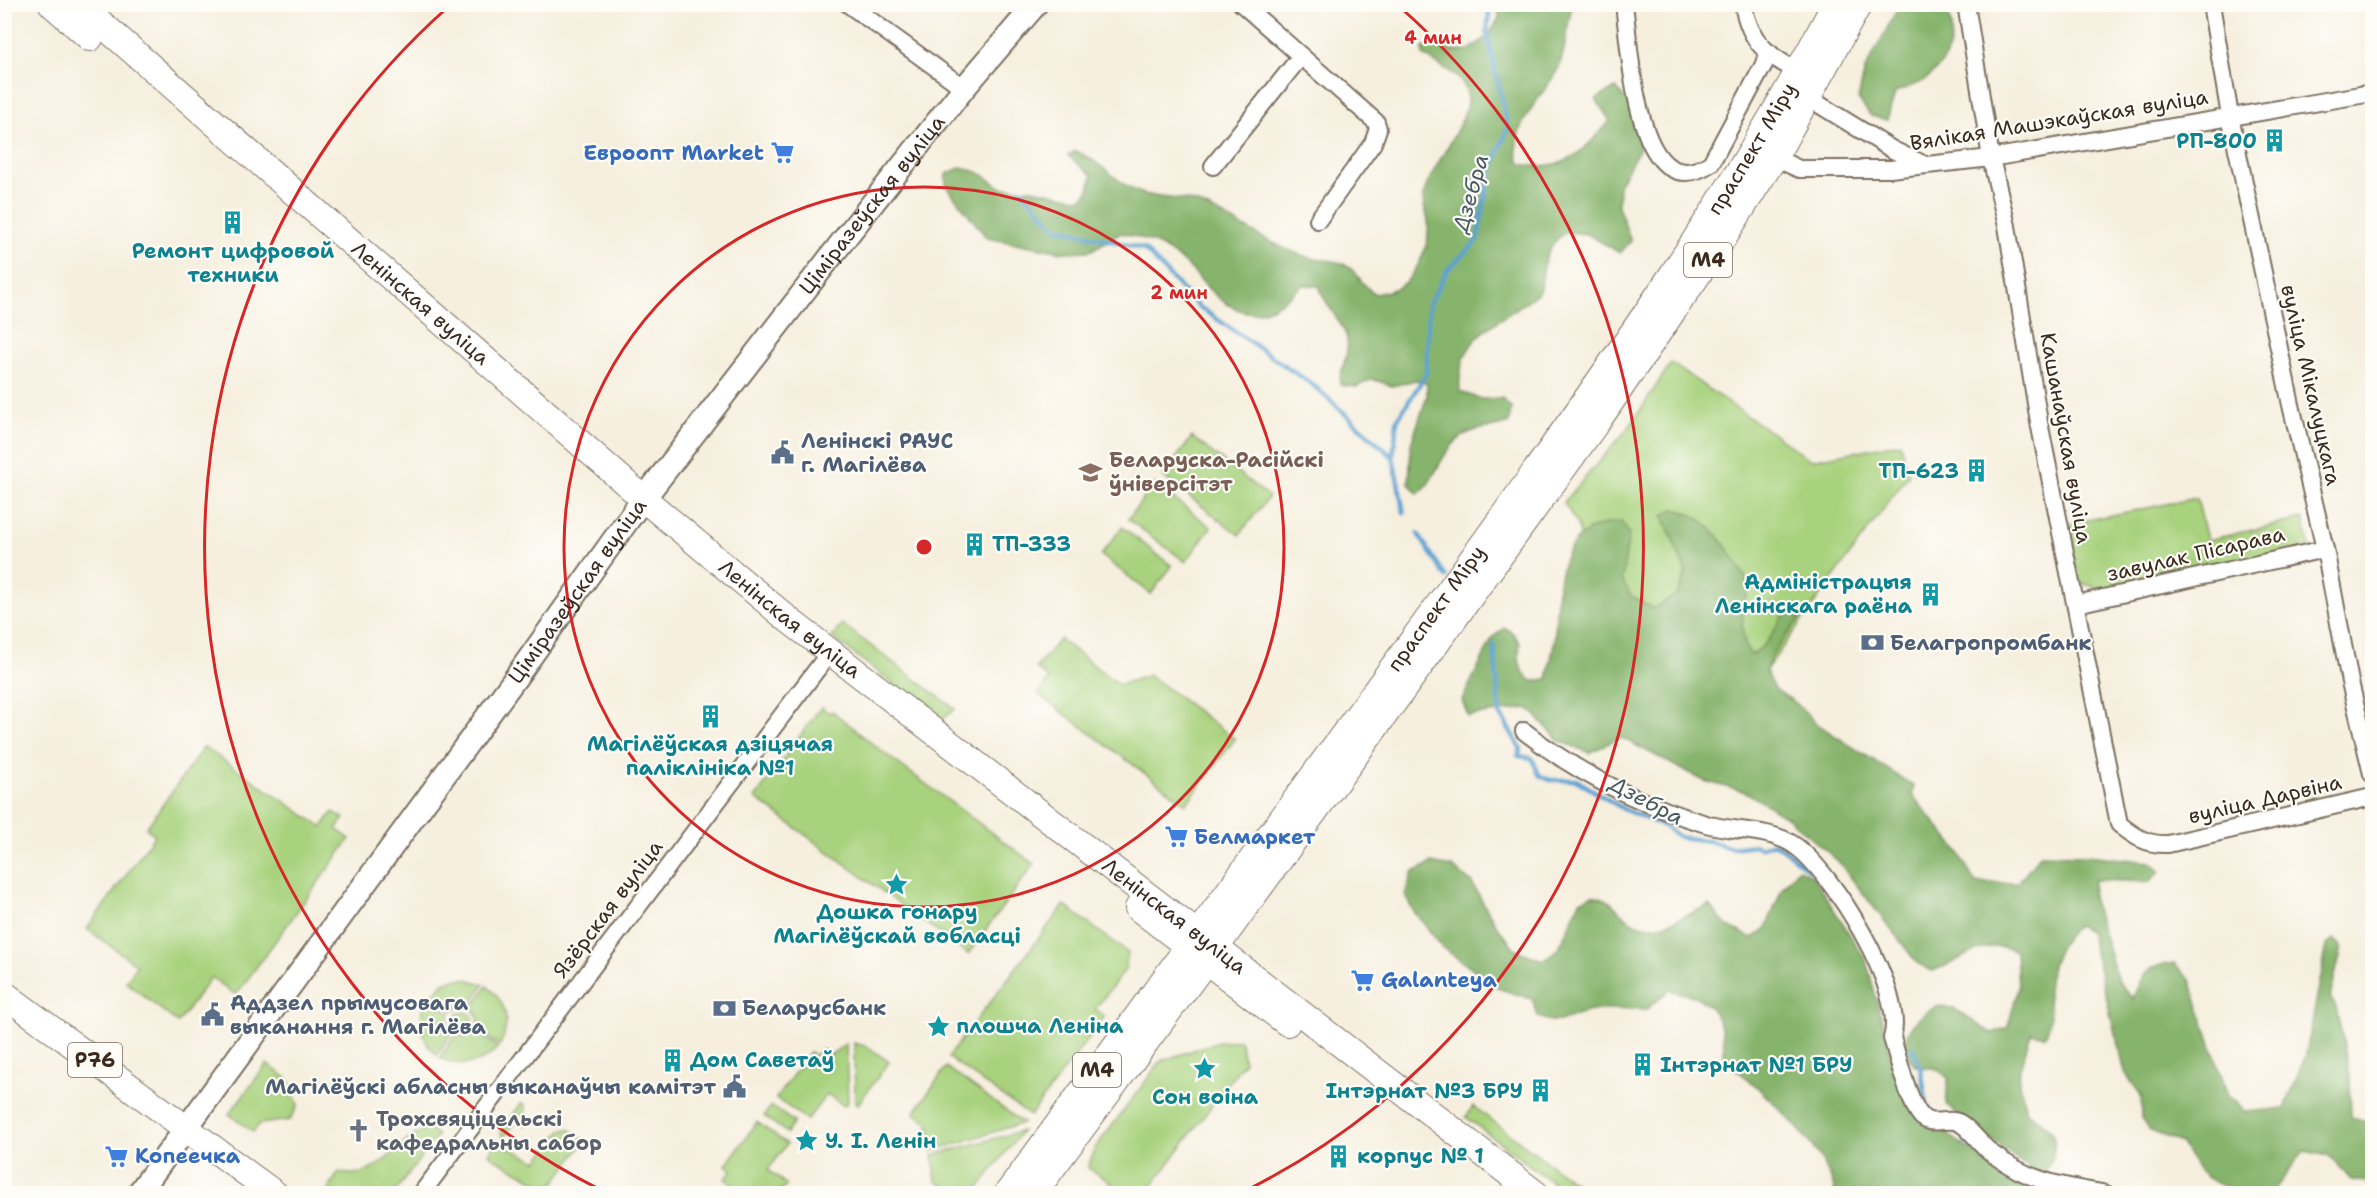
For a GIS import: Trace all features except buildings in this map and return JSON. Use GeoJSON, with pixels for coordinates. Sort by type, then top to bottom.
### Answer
{"type":"FeatureCollection","features":[{"type":"Feature","properties":{"kind":"main road","name":"Ленінская вуліца"},"geometry":{"type":"LineString","coordinates":[[52,4],[315,237],[826,658],[1201,946],[1536,1194]]}},
{"type":"Feature","properties":{"kind":"main road","name":"Ленінская вуліца"},"geometry":{"type":"LineString","coordinates":[[79,4],[639,505]]}},
{"type":"Feature","properties":{"kind":"main road","name":"Ціміразеўская вуліца"},"geometry":{"type":"LineString","coordinates":[[138,1194],[639,505],[964,87],[1036,4]]}},
{"type":"Feature","properties":{"kind":"main road","name":"праспект Міру"},"geometry":{"type":"LineString","coordinates":[[1006,1194],[1201,946],[1374,713],[1535,489],[1765,152],[1800,86],[1835,4]]}},
{"type":"Feature","properties":{"kind":"main road","name":"праспект Міру"},"geometry":{"type":"LineString","coordinates":[[1800,86],[1859,4]]}},
{"type":"Feature","properties":{"kind":"main road","name":"Ленінская вуліца"},"geometry":{"type":"LineString","coordinates":[[1201,946],[1508,1194]]}},
{"type":"Feature","properties":{"kind":"main road","name":"праспект Міру"},"geometry":{"type":"LineString","coordinates":[[1033,1194],[1201,946]]}},
{"type":"Feature","properties":{"kind":"main road","name":"Р76"},"geometry":{"type":"LineString","coordinates":[[4,994],[275,1194]]}},
{"type":"Feature","properties":{"kind":"street"},"geometry":{"type":"LineString","coordinates":[[848,4],[964,87]]}},
{"type":"Feature","properties":{"kind":"street"},"geometry":{"type":"LineString","coordinates":[[1242,4],[1372,116],[1378,129],[1373,143],[1318,220]]}},
{"type":"Feature","properties":{"kind":"street"},"geometry":{"type":"LineString","coordinates":[[1624,4],[1639,102],[1649,141],[1668,169],[1679,172],[1697,172],[1711,163],[1770,53]]}},
{"type":"Feature","properties":{"kind":"street"},"geometry":{"type":"LineString","coordinates":[[1743,4],[1747,24],[1754,40],[1770,53],[1800,86],[1893,150],[1923,164]]}},
{"type":"Feature","properties":{"kind":"street","name":"Кашанаўская вуліца"},"geometry":{"type":"LineString","coordinates":[[1966,4],[1991,158],[2007,226],[2039,422],[2119,824],[2135,836],[2153,845],[2168,844]]}},
{"type":"Feature","properties":{"kind":"street","name":"вуліца Мікалуцкага"},"geometry":{"type":"LineString","coordinates":[[2211,4],[2230,116],[2291,405],[2325,549],[2350,682],[2373,774]]}},
{"type":"Feature","properties":{"kind":"street"},"geometry":{"type":"LineString","coordinates":[[1213,166],[1301,56]]}},
{"type":"Feature","properties":{"kind":"street","name":"Вялікая Машэкаўская вуліца"},"geometry":{"type":"LineString","coordinates":[[1765,152],[1799,169],[1890,169],[1991,158],[2373,93]]}},
{"type":"Feature","properties":{"kind":"street"},"geometry":{"type":"LineString","coordinates":[[1890,169],[1893,166],[1893,150]]}},
{"type":"Feature","properties":{"kind":"street","name":"завулак Пісарава"},"geometry":{"type":"LineString","coordinates":[[2076,604],[2325,549]]}},
{"type":"Feature","properties":{"kind":"street","name":"Язёрская вуліца"},"geometry":{"type":"LineString","coordinates":[[422,1194],[826,658]]}},
{"type":"Feature","properties":{"kind":"street"},"geometry":{"type":"LineString","coordinates":[[1524,731],[1557,757],[1620,793],[1707,824],[1776,836],[1794,845],[1821,870],[1861,928],[1885,980],[1895,1028],[1892,1038],[1916,1107],[1922,1117],[1934,1123],[1954,1121],[1961,1124],[1992,1154],[2025,1175],[2061,1187],[2106,1194]]}},
{"type":"Feature","properties":{"kind":"street","name":"вуліца Дарвіна"},"geometry":{"type":"LineString","coordinates":[[2168,844],[2373,797]]}},
{"type":"Feature","properties":{"kind":"green space"},"geometry":{"type":"Polygon","coordinates":[[[1498,4],[1573,5],[1558,69],[1528,115],[1517,139],[1517,152],[1521,164],[1549,165],[1561,163],[1572,157],[1591,142],[1610,121],[1596,99],[1616,88],[1627,101],[1641,146],[1619,185],[1618,206],[1631,241],[1620,253],[1587,234],[1566,232],[1558,238],[1546,257],[1541,290],[1485,330],[1465,355],[1461,371],[1460,392],[1482,399],[1502,398],[1511,408],[1509,423],[1473,431],[1458,439],[1445,455],[1425,488],[1418,494],[1409,484],[1411,444],[1427,396],[1427,384],[1416,380],[1392,386],[1372,379],[1356,387],[1340,385],[1348,345],[1347,339],[1319,286],[1303,285],[1269,309],[1248,312],[1225,303],[1187,265],[1169,251],[1139,237],[1121,233],[1090,251],[1062,252],[987,238],[946,186],[946,174],[962,167],[980,173],[1002,188],[1032,189],[1081,199],[1089,190],[1092,175],[1068,156],[1075,151],[1136,191],[1199,204],[1296,253],[1345,265],[1375,294],[1392,290],[1409,278],[1423,255],[1428,228],[1423,198],[1426,187],[1463,118],[1467,104],[1467,93],[1461,81],[1423,55],[1423,48],[1433,43],[1453,51],[1468,51],[1489,35],[1499,18],[1498,4]]]}},
{"type":"Feature","properties":{"kind":"green space"},"geometry":{"type":"Polygon","coordinates":[[[1900,4],[1945,5],[1951,25],[1950,46],[1934,72],[1922,82],[1895,93],[1887,120],[1871,116],[1858,99],[1865,70],[1900,4]]]}},
{"type":"Feature","properties":{"kind":"green space"},"geometry":{"type":"Polygon","coordinates":[[[1671,363],[1811,460],[1900,443],[1909,474],[1744,700],[1591,573],[1578,527],[1564,502],[1630,426],[1671,363]]]}},
{"type":"Feature","properties":{"kind":"green space"},"geometry":{"type":"Polygon","coordinates":[[[1192,437],[1269,497],[1239,535],[1163,476],[1192,437]]]}},
{"type":"Feature","properties":{"kind":"green space"},"geometry":{"type":"Polygon","coordinates":[[[1154,484],[1211,527],[1186,562],[1128,519],[1154,484]]]}},
{"type":"Feature","properties":{"kind":"green space"},"geometry":{"type":"Polygon","coordinates":[[[2197,498],[2207,540],[2303,519],[2310,548],[2115,591],[2079,583],[2067,524],[2197,498]]]}},
{"type":"Feature","properties":{"kind":"green space"},"geometry":{"type":"Polygon","coordinates":[[[1673,509],[1698,518],[1709,527],[1727,548],[1749,584],[1743,611],[1742,630],[1746,648],[1751,655],[1765,644],[1782,618],[1795,606],[1803,614],[1773,653],[1766,671],[1775,689],[1796,703],[1818,725],[1914,786],[1912,795],[1959,852],[1975,883],[2017,883],[2041,854],[2087,855],[2150,862],[2160,871],[2149,882],[2094,880],[2092,897],[2118,981],[2133,999],[2146,973],[2157,966],[2174,963],[2190,980],[2228,1096],[2247,1112],[2285,1108],[2306,1054],[2327,945],[2334,939],[2342,947],[2330,997],[2336,1007],[2350,1075],[2351,1118],[2371,1123],[2372,1121],[2372,1183],[2351,1180],[2330,1156],[2304,1151],[2272,1193],[2256,1193],[2228,1188],[2206,1177],[2197,1168],[2181,1143],[2148,1130],[2142,1119],[2141,1095],[2125,1073],[2090,932],[2078,925],[2060,946],[2050,972],[2048,1030],[2045,1036],[2031,1033],[2018,1075],[2026,1112],[2045,1124],[2054,1138],[2053,1154],[2043,1174],[2022,1163],[1946,1105],[1948,1079],[1938,1069],[1915,1066],[1903,1050],[1909,1030],[1932,1008],[1942,1006],[1959,1011],[1992,1033],[2008,1027],[2018,988],[2016,951],[2004,947],[1983,949],[1932,971],[1917,963],[1838,861],[1788,818],[1746,792],[1704,781],[1620,737],[1590,753],[1560,741],[1528,708],[1468,716],[1462,700],[1493,637],[1505,628],[1513,633],[1520,643],[1519,660],[1524,673],[1532,681],[1547,679],[1552,656],[1560,576],[1573,545],[1584,533],[1600,525],[1622,522],[1629,534],[1622,579],[1631,596],[1653,609],[1678,594],[1686,572],[1663,516],[1673,509]]]}},
{"type":"Feature","properties":{"kind":"green space"},"geometry":{"type":"Polygon","coordinates":[[[1122,527],[1172,566],[1151,594],[1101,555],[1122,527]]]}},
{"type":"Feature","properties":{"kind":"green space"},"geometry":{"type":"Polygon","coordinates":[[[842,624],[955,709],[941,720],[832,637],[842,624]]]}},
{"type":"Feature","properties":{"kind":"green space"},"geometry":{"type":"Polygon","coordinates":[[[1060,639],[1119,685],[1149,675],[1235,739],[1186,804],[1038,694],[1049,679],[1036,668],[1060,639]]]}},
{"type":"Feature","properties":{"kind":"green space"},"geometry":{"type":"Polygon","coordinates":[[[821,707],[829,713],[832,711],[884,753],[1034,864],[968,954],[755,798],[821,707]]]}},
{"type":"Feature","properties":{"kind":"green space"},"geometry":{"type":"Polygon","coordinates":[[[204,747],[322,827],[333,812],[344,818],[336,829],[350,839],[236,995],[211,977],[178,1023],[126,982],[137,965],[87,929],[155,835],[146,828],[204,747]]]}},
{"type":"Feature","properties":{"kind":"green space"},"geometry":{"type":"Polygon","coordinates":[[[1431,863],[1452,867],[1471,882],[1496,925],[1516,950],[1543,960],[1559,948],[1580,901],[1592,895],[1609,901],[1626,917],[1645,926],[1667,923],[1709,905],[1726,925],[1752,938],[1765,930],[1783,887],[1798,869],[1812,875],[1866,960],[1891,1054],[1925,1123],[1943,1131],[2017,1184],[2044,1193],[1835,1193],[1824,1164],[1804,1135],[1756,1086],[1724,1059],[1721,1026],[1714,1012],[1701,1000],[1669,990],[1647,1009],[1595,1011],[1554,1021],[1538,1016],[1532,999],[1500,989],[1443,948],[1412,909],[1405,895],[1412,873],[1431,863]]]}},
{"type":"Feature","properties":{"kind":"green space"},"geometry":{"type":"Polygon","coordinates":[[[1064,905],[1128,953],[1125,970],[1095,1009],[1105,1016],[1030,1116],[948,1057],[1064,905]]]}},
{"type":"Feature","properties":{"kind":"green space"},"geometry":{"type":"Polygon","coordinates":[[[455,979],[466,979],[484,984],[469,1007],[460,1006],[452,1011],[430,996],[444,983],[455,979]]]}},
{"type":"Feature","properties":{"kind":"green space"},"geometry":{"type":"Polygon","coordinates":[[[487,986],[499,999],[505,1013],[505,1029],[500,1045],[477,1031],[479,1019],[472,1008],[487,986]]]}},
{"type":"Feature","properties":{"kind":"green space"},"geometry":{"type":"Polygon","coordinates":[[[427,998],[450,1013],[448,1021],[452,1032],[437,1055],[427,1042],[422,1028],[422,1013],[427,998]]]}},
{"type":"Feature","properties":{"kind":"green space"},"geometry":{"type":"Polygon","coordinates":[[[464,1012],[471,1015],[474,1022],[471,1029],[464,1032],[457,1029],[454,1022],[457,1015],[464,1012]]]}},
{"type":"Feature","properties":{"kind":"green space"},"geometry":{"type":"Polygon","coordinates":[[[475,1032],[498,1047],[485,1058],[471,1063],[456,1063],[440,1058],[455,1035],[467,1037],[475,1032]]]}},
{"type":"Feature","properties":{"kind":"green space"},"geometry":{"type":"Polygon","coordinates":[[[1240,1040],[1244,1062],[1147,1193],[1106,1193],[1113,1184],[1088,1168],[1095,1148],[1161,1061],[1214,1043],[1240,1040]]]}},
{"type":"Feature","properties":{"kind":"green space"},"geometry":{"type":"Polygon","coordinates":[[[854,1043],[868,1047],[889,1062],[858,1104],[855,1102],[854,1043]]]}},
{"type":"Feature","properties":{"kind":"green space"},"geometry":{"type":"Polygon","coordinates":[[[846,1044],[848,1102],[844,1106],[827,1094],[807,1120],[776,1098],[810,1052],[815,1056],[821,1049],[830,1055],[846,1044]]]}},
{"type":"Feature","properties":{"kind":"green space"},"geometry":{"type":"Polygon","coordinates":[[[267,1064],[288,1079],[298,1105],[290,1120],[260,1124],[253,1132],[229,1114],[267,1064]]]}},
{"type":"Feature","properties":{"kind":"green space"},"geometry":{"type":"Polygon","coordinates":[[[946,1067],[1023,1123],[932,1151],[929,1123],[914,1113],[946,1067]]]}},
{"type":"Feature","properties":{"kind":"green space"},"geometry":{"type":"Polygon","coordinates":[[[521,1104],[524,1104],[526,1108],[524,1115],[532,1121],[525,1125],[517,1121],[503,1138],[500,1130],[521,1104]]]}},
{"type":"Feature","properties":{"kind":"green space"},"geometry":{"type":"Polygon","coordinates":[[[771,1106],[794,1122],[787,1133],[764,1116],[771,1106]]]}},
{"type":"Feature","properties":{"kind":"green space"},"geometry":{"type":"Polygon","coordinates":[[[1473,1106],[1588,1193],[1566,1193],[1466,1117],[1473,1106]]]}},
{"type":"Feature","properties":{"kind":"green space"},"geometry":{"type":"Polygon","coordinates":[[[757,1122],[787,1144],[768,1170],[787,1185],[769,1194],[730,1193],[735,1186],[725,1179],[732,1170],[726,1165],[757,1122]]]}},
{"type":"Feature","properties":{"kind":"green space"},"geometry":{"type":"Polygon","coordinates":[[[428,1129],[438,1135],[394,1193],[333,1193],[328,1189],[339,1172],[353,1174],[365,1172],[386,1159],[416,1134],[428,1129]]]}},
{"type":"Feature","properties":{"kind":"green space"},"geometry":{"type":"Polygon","coordinates":[[[569,1129],[586,1140],[552,1186],[542,1185],[489,1154],[493,1146],[503,1145],[537,1161],[562,1130],[569,1129]]]}},
{"type":"Feature","properties":{"kind":"green space"},"geometry":{"type":"Polygon","coordinates":[[[1022,1131],[975,1193],[954,1193],[936,1181],[933,1155],[1022,1131]]]}},
{"type":"Feature","properties":{"kind":"waterway","name":"Дзебра"},"geometry":{"type":"LineString","coordinates":[[1404,513],[1393,457],[1397,420],[1426,374],[1429,304],[1448,269],[1477,241],[1490,172],[1508,128],[1487,33],[1490,4]]}},
{"type":"Feature","properties":{"kind":"waterway"},"geometry":{"type":"LineString","coordinates":[[1020,189],[1055,227],[1144,249],[1198,306],[1313,385],[1393,457]]}},
{"type":"Feature","properties":{"kind":"waterway","name":"Дзебра"},"geometry":{"type":"LineString","coordinates":[[1418,534],[1446,577]]}},
{"type":"Feature","properties":{"kind":"waterway","name":"Дзебра"},"geometry":{"type":"LineString","coordinates":[[1494,645],[1500,714],[1521,749],[1518,756],[1532,758],[1539,775],[1550,780],[1576,780],[1625,810],[1664,826],[1679,837],[1710,841],[1731,848],[1755,845],[1760,848],[1773,843],[1809,869]]}},
{"type":"Feature","properties":{"kind":"waterway","name":"Дзебра"},"geometry":{"type":"LineString","coordinates":[[1912,1047],[1921,1069],[1927,1106],[1936,1117]]}},
{"type":"Feature","properties":{"kind":"waterway","name":"Дзебра"},"geometry":{"type":"LineString","coordinates":[[1967,1143],[1979,1152]]}},
{"type":"Feature","properties":{"kind":"waterway","name":"Дзебра"},"geometry":{"type":"LineString","coordinates":[[2000,1168],[2005,1174],[2044,1194]]}},
{"type":"Feature","properties":{"kind":"place","name":"РП-800"},"geometry":{"type":"Point","coordinates":[2275,141]}},
{"type":"Feature","properties":{"kind":"place","name":"Евроопт Market"},"geometry":{"type":"Point","coordinates":[782,153]}},
{"type":"Feature","properties":{"kind":"place","name":"Ремонт цифровой техники"},"geometry":{"type":"Point","coordinates":[233,223]}},
{"type":"Feature","properties":{"kind":"place","name":"Ленінскі РАУС г. Магілёва"},"geometry":{"type":"Point","coordinates":[783,453]}},
{"type":"Feature","properties":{"kind":"place","name":"ТП-623"},"geometry":{"type":"Point","coordinates":[1977,471]}},
{"type":"Feature","properties":{"kind":"place","name":"Беларуска-Расійскі ўніверсітэт"},"geometry":{"type":"Point","coordinates":[1091,472]}},
{"type":"Feature","properties":{"kind":"place","name":"ТП-333"},"geometry":{"type":"Point","coordinates":[974,544]}},
{"type":"Feature","properties":{"kind":"place","name":"Адміністрацыя Ленінскага раёна"},"geometry":{"type":"Point","coordinates":[1930,594]}},
{"type":"Feature","properties":{"kind":"place","name":"Белагропромбанк"},"geometry":{"type":"Point","coordinates":[1872,643]}},
{"type":"Feature","properties":{"kind":"place","name":"Магілёўская дзіцячая паліклініка №1"},"geometry":{"type":"Point","coordinates":[710,716]}},
{"type":"Feature","properties":{"kind":"place","name":"Белмаркет"},"geometry":{"type":"Point","coordinates":[1176,837]}},
{"type":"Feature","properties":{"kind":"place","name":"Дошка гонару Магілёўскай вобласці"},"geometry":{"type":"Point","coordinates":[897,884]}},
{"type":"Feature","properties":{"kind":"place","name":"Galanteya"},"geometry":{"type":"Point","coordinates":[1363,980]}},
{"type":"Feature","properties":{"kind":"place","name":"Беларусбанк"},"geometry":{"type":"Point","coordinates":[724,1008]}},
{"type":"Feature","properties":{"kind":"place","name":"Аддзел прымусовага выканання г. Магілёва"},"geometry":{"type":"Point","coordinates":[212,1015]}},
{"type":"Feature","properties":{"kind":"place","name":"плошча Леніна"},"geometry":{"type":"Point","coordinates":[938,1026]}},
{"type":"Feature","properties":{"kind":"place","name":"Дом Саветаў"},"geometry":{"type":"Point","coordinates":[672,1060]}},
{"type":"Feature","properties":{"kind":"place","name":"Інтэрнат №1 БРУ"},"geometry":{"type":"Point","coordinates":[1642,1065]}},
{"type":"Feature","properties":{"kind":"place","name":"Сон воіна"},"geometry":{"type":"Point","coordinates":[1205,1069]}},
{"type":"Feature","properties":{"kind":"place","name":"Магілёўскі абласны выканаўчы камітэт"},"geometry":{"type":"Point","coordinates":[734,1087]}},
{"type":"Feature","properties":{"kind":"place","name":"Інтэрнат №3 БРУ"},"geometry":{"type":"Point","coordinates":[1541,1091]}},
{"type":"Feature","properties":{"kind":"place","name":"Трохсвяціцельскі кафедральны сабор"},"geometry":{"type":"Point","coordinates":[358,1131]}},
{"type":"Feature","properties":{"kind":"place","name":"У. І. Ленін"},"geometry":{"type":"Point","coordinates":[807,1141]}},
{"type":"Feature","properties":{"kind":"place","name":"Копеечка"},"geometry":{"type":"Point","coordinates":[117,1156]}},
{"type":"Feature","properties":{"kind":"place","name":"корпус № 1"},"geometry":{"type":"Point","coordinates":[1339,1156]}}]}
